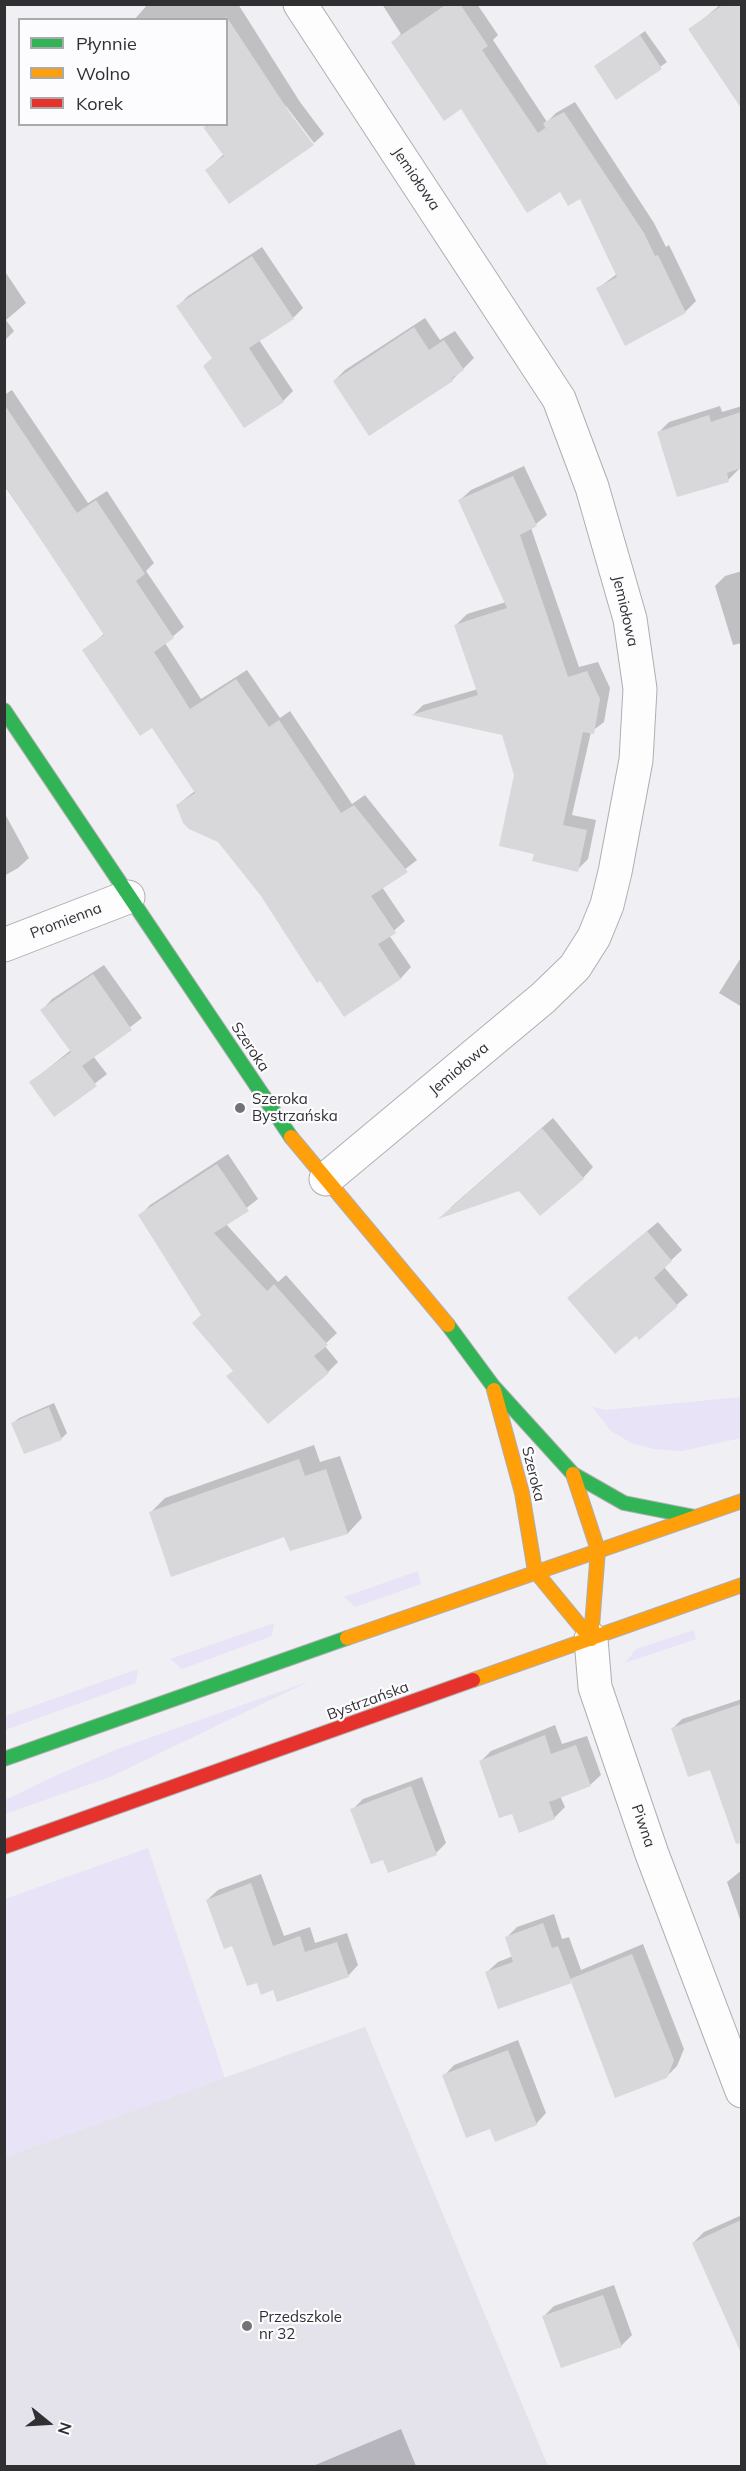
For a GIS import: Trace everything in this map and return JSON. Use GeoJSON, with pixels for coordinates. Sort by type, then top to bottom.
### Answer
{"type":"FeatureCollection","features":[{"type":"Feature","properties":{"kind":"main road","name":"Szeroka"},"geometry":{"type":"LineString","coordinates":[[4,710],[289,1134],[449,1326],[493,1386],[573,1474],[624,1503],[695,1517]]}},
{"type":"Feature","properties":{"kind":"main road","name":"Szeroka"},"geometry":{"type":"LineString","coordinates":[[493,1386],[522,1493],[535,1571]]}},
{"type":"Feature","properties":{"kind":"main road","name":"Szeroka"},"geometry":{"type":"LineString","coordinates":[[573,1474],[598,1550],[591,1639]]}},
{"type":"Feature","properties":{"kind":"main road"},"geometry":{"type":"LineString","coordinates":[[4,1759],[535,1571],[741,1501]]}},
{"type":"Feature","properties":{"kind":"main road"},"geometry":{"type":"LineString","coordinates":[[535,1571],[591,1639]]}},
{"type":"Feature","properties":{"kind":"main road","name":"Bystrzańska"},"geometry":{"type":"LineString","coordinates":[[4,1847],[741,1585]]}},
{"type":"Feature","properties":{"kind":"street","name":"Jemiołowa"},"geometry":{"type":"LineString","coordinates":[[300,4],[559,399],[592,487],[630,620],[640,689],[636,760],[607,905],[594,937],[575,967],[543,998],[326,1179]]}},
{"type":"Feature","properties":{"kind":"street","name":"Promienna"},"geometry":{"type":"LineString","coordinates":[[4,945],[128,897]]}},
{"type":"Feature","properties":{"kind":"street","name":"Piwna"},"geometry":{"type":"LineString","coordinates":[[591,1639],[596,1686],[652,1854],[741,2091]]}},
{"type":"Feature","properties":{"kind":"shaded area"},"geometry":{"type":"Polygon","coordinates":[[[741,1397],[741,1438],[682,1451],[654,1449],[631,1443],[611,1431],[592,1407],[606,1410],[741,1397]]]}},
{"type":"Feature","properties":{"kind":"shaded area"},"geometry":{"type":"Polygon","coordinates":[[[418,1571],[421,1584],[355,1607],[344,1597],[418,1571]]]}},
{"type":"Feature","properties":{"kind":"shaded area"},"geometry":{"type":"Polygon","coordinates":[[[274,1623],[272,1636],[182,1669],[170,1659],[274,1623]]]}},
{"type":"Feature","properties":{"kind":"shaded area"},"geometry":{"type":"Polygon","coordinates":[[[694,1630],[696,1639],[625,1663],[636,1649],[694,1630]]]}},
{"type":"Feature","properties":{"kind":"shaded area"},"geometry":{"type":"Polygon","coordinates":[[[138,1669],[136,1683],[5,1730],[5,1716],[138,1669]]]}},
{"type":"Feature","properties":{"kind":"shaded area"},"geometry":{"type":"Polygon","coordinates":[[[310,1681],[110,1777],[5,1814],[5,1800],[55,1776],[115,1750],[310,1681]]]}},
{"type":"Feature","properties":{"kind":"shaded area"},"geometry":{"type":"Polygon","coordinates":[[[148,1848],[225,2078],[5,2157],[5,1899],[148,1848]]]}},
{"type":"Feature","properties":{"kind":"shaded area","name":"Przedszkole nr 32"},"geometry":{"type":"Polygon","coordinates":[[[365,2027],[548,2466],[5,2466],[5,2157],[365,2027]]]}},
{"type":"Feature","properties":{"kind":"building"},"geometry":{"type":"Polygon","coordinates":[[[447,4],[460,4],[488,46],[482,50],[538,133],[545,128],[548,133],[543,123],[564,112],[644,233],[655,256],[658,255],[686,313],[625,346],[596,288],[617,277],[580,199],[568,206],[560,192],[527,213],[461,109],[444,121],[391,42],[447,4]]]}},
{"type":"Feature","properties":{"kind":"building"},"geometry":{"type":"Polygon","coordinates":[[[724,4],[741,4],[741,108],[688,29],[724,4]]]}},
{"type":"Feature","properties":{"kind":"building"},"geometry":{"type":"Polygon","coordinates":[[[228,19],[314,145],[229,204],[205,170],[224,156],[203,127],[228,126],[228,19]]]}},
{"type":"Feature","properties":{"kind":"building"},"geometry":{"type":"Polygon","coordinates":[[[640,35],[662,69],[616,100],[594,66],[640,35]]]}},
{"type":"Feature","properties":{"kind":"building"},"geometry":{"type":"Polygon","coordinates":[[[252,256],[294,319],[249,348],[284,402],[244,428],[203,366],[212,358],[176,306],[252,256]]]}},
{"type":"Feature","properties":{"kind":"building"},"geometry":{"type":"Polygon","coordinates":[[[414,327],[429,350],[444,340],[464,370],[452,378],[453,381],[369,436],[333,381],[414,327]]]}},
{"type":"Feature","properties":{"kind":"building"},"geometry":{"type":"Polygon","coordinates":[[[4,404],[77,513],[96,500],[145,574],[136,581],[174,638],[154,652],[190,709],[236,679],[269,727],[279,720],[341,813],[354,805],[408,872],[371,896],[396,933],[378,944],[401,979],[344,1017],[320,981],[317,983],[261,896],[218,842],[189,829],[183,823],[176,805],[195,793],[152,728],[140,736],[82,650],[104,635],[4,484],[4,404]]]}},
{"type":"Feature","properties":{"kind":"building"},"geometry":{"type":"Polygon","coordinates":[[[741,412],[741,468],[727,473],[729,482],[677,497],[657,432],[709,415],[711,422],[741,412]]]}},
{"type":"Feature","properties":{"kind":"building"},"geometry":{"type":"Polygon","coordinates":[[[513,476],[537,526],[520,535],[568,677],[587,671],[600,699],[594,734],[583,732],[563,825],[587,830],[578,872],[532,861],[534,854],[499,846],[514,775],[502,735],[411,715],[478,695],[454,625],[507,608],[458,500],[513,476]]]}},
{"type":"Feature","properties":{"kind":"building"},"geometry":{"type":"Polygon","coordinates":[[[93,974],[132,1030],[82,1066],[97,1086],[54,1117],[29,1082],[71,1052],[40,1010],[93,974]]]}},
{"type":"Feature","properties":{"kind":"building"},"geometry":{"type":"Polygon","coordinates":[[[542,1128],[584,1179],[540,1216],[519,1191],[438,1219],[542,1128]]]}},
{"type":"Feature","properties":{"kind":"building"},"geometry":{"type":"Polygon","coordinates":[[[217,1164],[249,1211],[214,1233],[267,1291],[274,1284],[328,1345],[314,1356],[329,1373],[268,1424],[226,1376],[233,1371],[192,1323],[201,1315],[138,1215],[217,1164]]]}},
{"type":"Feature","properties":{"kind":"building"},"geometry":{"type":"Polygon","coordinates":[[[647,1231],[672,1261],[654,1278],[678,1306],[639,1340],[636,1336],[615,1354],[567,1298],[647,1231]]]}},
{"type":"Feature","properties":{"kind":"building"},"geometry":{"type":"Polygon","coordinates":[[[49,1407],[62,1440],[24,1454],[11,1423],[49,1407]]]}},
{"type":"Feature","properties":{"kind":"building"},"geometry":{"type":"Polygon","coordinates":[[[299,1459],[305,1476],[326,1469],[348,1534],[290,1551],[284,1537],[171,1577],[149,1512],[299,1459]]]}},
{"type":"Feature","properties":{"kind":"building"},"geometry":{"type":"Polygon","coordinates":[[[741,1704],[741,1843],[736,1844],[710,1770],[688,1777],[671,1728],[741,1704]]]}},
{"type":"Feature","properties":{"kind":"building"},"geometry":{"type":"Polygon","coordinates":[[[545,1735],[551,1754],[576,1745],[591,1786],[549,1802],[555,1819],[519,1833],[512,1814],[499,1818],[479,1761],[545,1735]]]}},
{"type":"Feature","properties":{"kind":"building"},"geometry":{"type":"Polygon","coordinates":[[[411,1786],[437,1855],[388,1873],[383,1860],[371,1864],[350,1809],[411,1786]]]}},
{"type":"Feature","properties":{"kind":"building"},"geometry":{"type":"Polygon","coordinates":[[[251,1883],[273,1946],[300,1936],[305,1952],[337,1942],[349,1977],[277,2002],[273,1990],[261,1995],[257,1983],[247,1986],[232,1946],[224,1949],[206,1900],[251,1883]]]}},
{"type":"Feature","properties":{"kind":"building"},"geometry":{"type":"Polygon","coordinates":[[[543,1923],[552,1948],[558,1946],[572,1983],[498,2009],[485,1972],[513,1962],[505,1937],[543,1923]]]}},
{"type":"Feature","properties":{"kind":"building"},"geometry":{"type":"Polygon","coordinates":[[[632,1954],[674,2060],[667,2078],[615,2098],[570,1979],[632,1954]]]}},
{"type":"Feature","properties":{"kind":"building"},"geometry":{"type":"Polygon","coordinates":[[[508,2050],[537,2125],[495,2142],[490,2129],[466,2138],[442,2075],[508,2050]]]}},
{"type":"Feature","properties":{"kind":"building"},"geometry":{"type":"Polygon","coordinates":[[[741,2220],[741,2353],[692,2243],[741,2220]]]}},
{"type":"Feature","properties":{"kind":"building"},"geometry":{"type":"Polygon","coordinates":[[[603,2295],[622,2347],[561,2368],[542,2316],[603,2295]]]}},
{"type":"Feature","properties":{"kind":"traffic: fast"},"geometry":{"type":"LineString","coordinates":[[4,710],[291,1137]]}},
{"type":"Feature","properties":{"kind":"traffic: fast"},"geometry":{"type":"LineString","coordinates":[[448,1325],[493,1386],[573,1474],[624,1503],[695,1517]]}},
{"type":"Feature","properties":{"kind":"traffic: fast"},"geometry":{"type":"LineString","coordinates":[[4,1759],[347,1638]]}},
{"type":"Feature","properties":{"kind":"traffic: slow"},"geometry":{"type":"LineString","coordinates":[[291,1137],[448,1325]]}},
{"type":"Feature","properties":{"kind":"traffic: slow"},"geometry":{"type":"LineString","coordinates":[[494,1390],[522,1493],[535,1571],[591,1639]]}},
{"type":"Feature","properties":{"kind":"traffic: slow"},"geometry":{"type":"LineString","coordinates":[[573,1474],[598,1550],[591,1639]]}},
{"type":"Feature","properties":{"kind":"traffic: slow"},"geometry":{"type":"LineString","coordinates":[[347,1638],[742,1501]]}},
{"type":"Feature","properties":{"kind":"traffic: slow"},"geometry":{"type":"LineString","coordinates":[[473,1680],[742,1585]]}},
{"type":"Feature","properties":{"kind":"traffic: jam"},"geometry":{"type":"LineString","coordinates":[[4,1847],[473,1680]]}},
{"type":"Feature","properties":{"kind":"place","name":"Szeroka Bystrzańska"},"geometry":{"type":"Point","coordinates":[240,1108]}},
{"type":"Feature","properties":{"kind":"place","name":"Przedszkole nr 32"},"geometry":{"type":"Point","coordinates":[247,2326]}}]}
